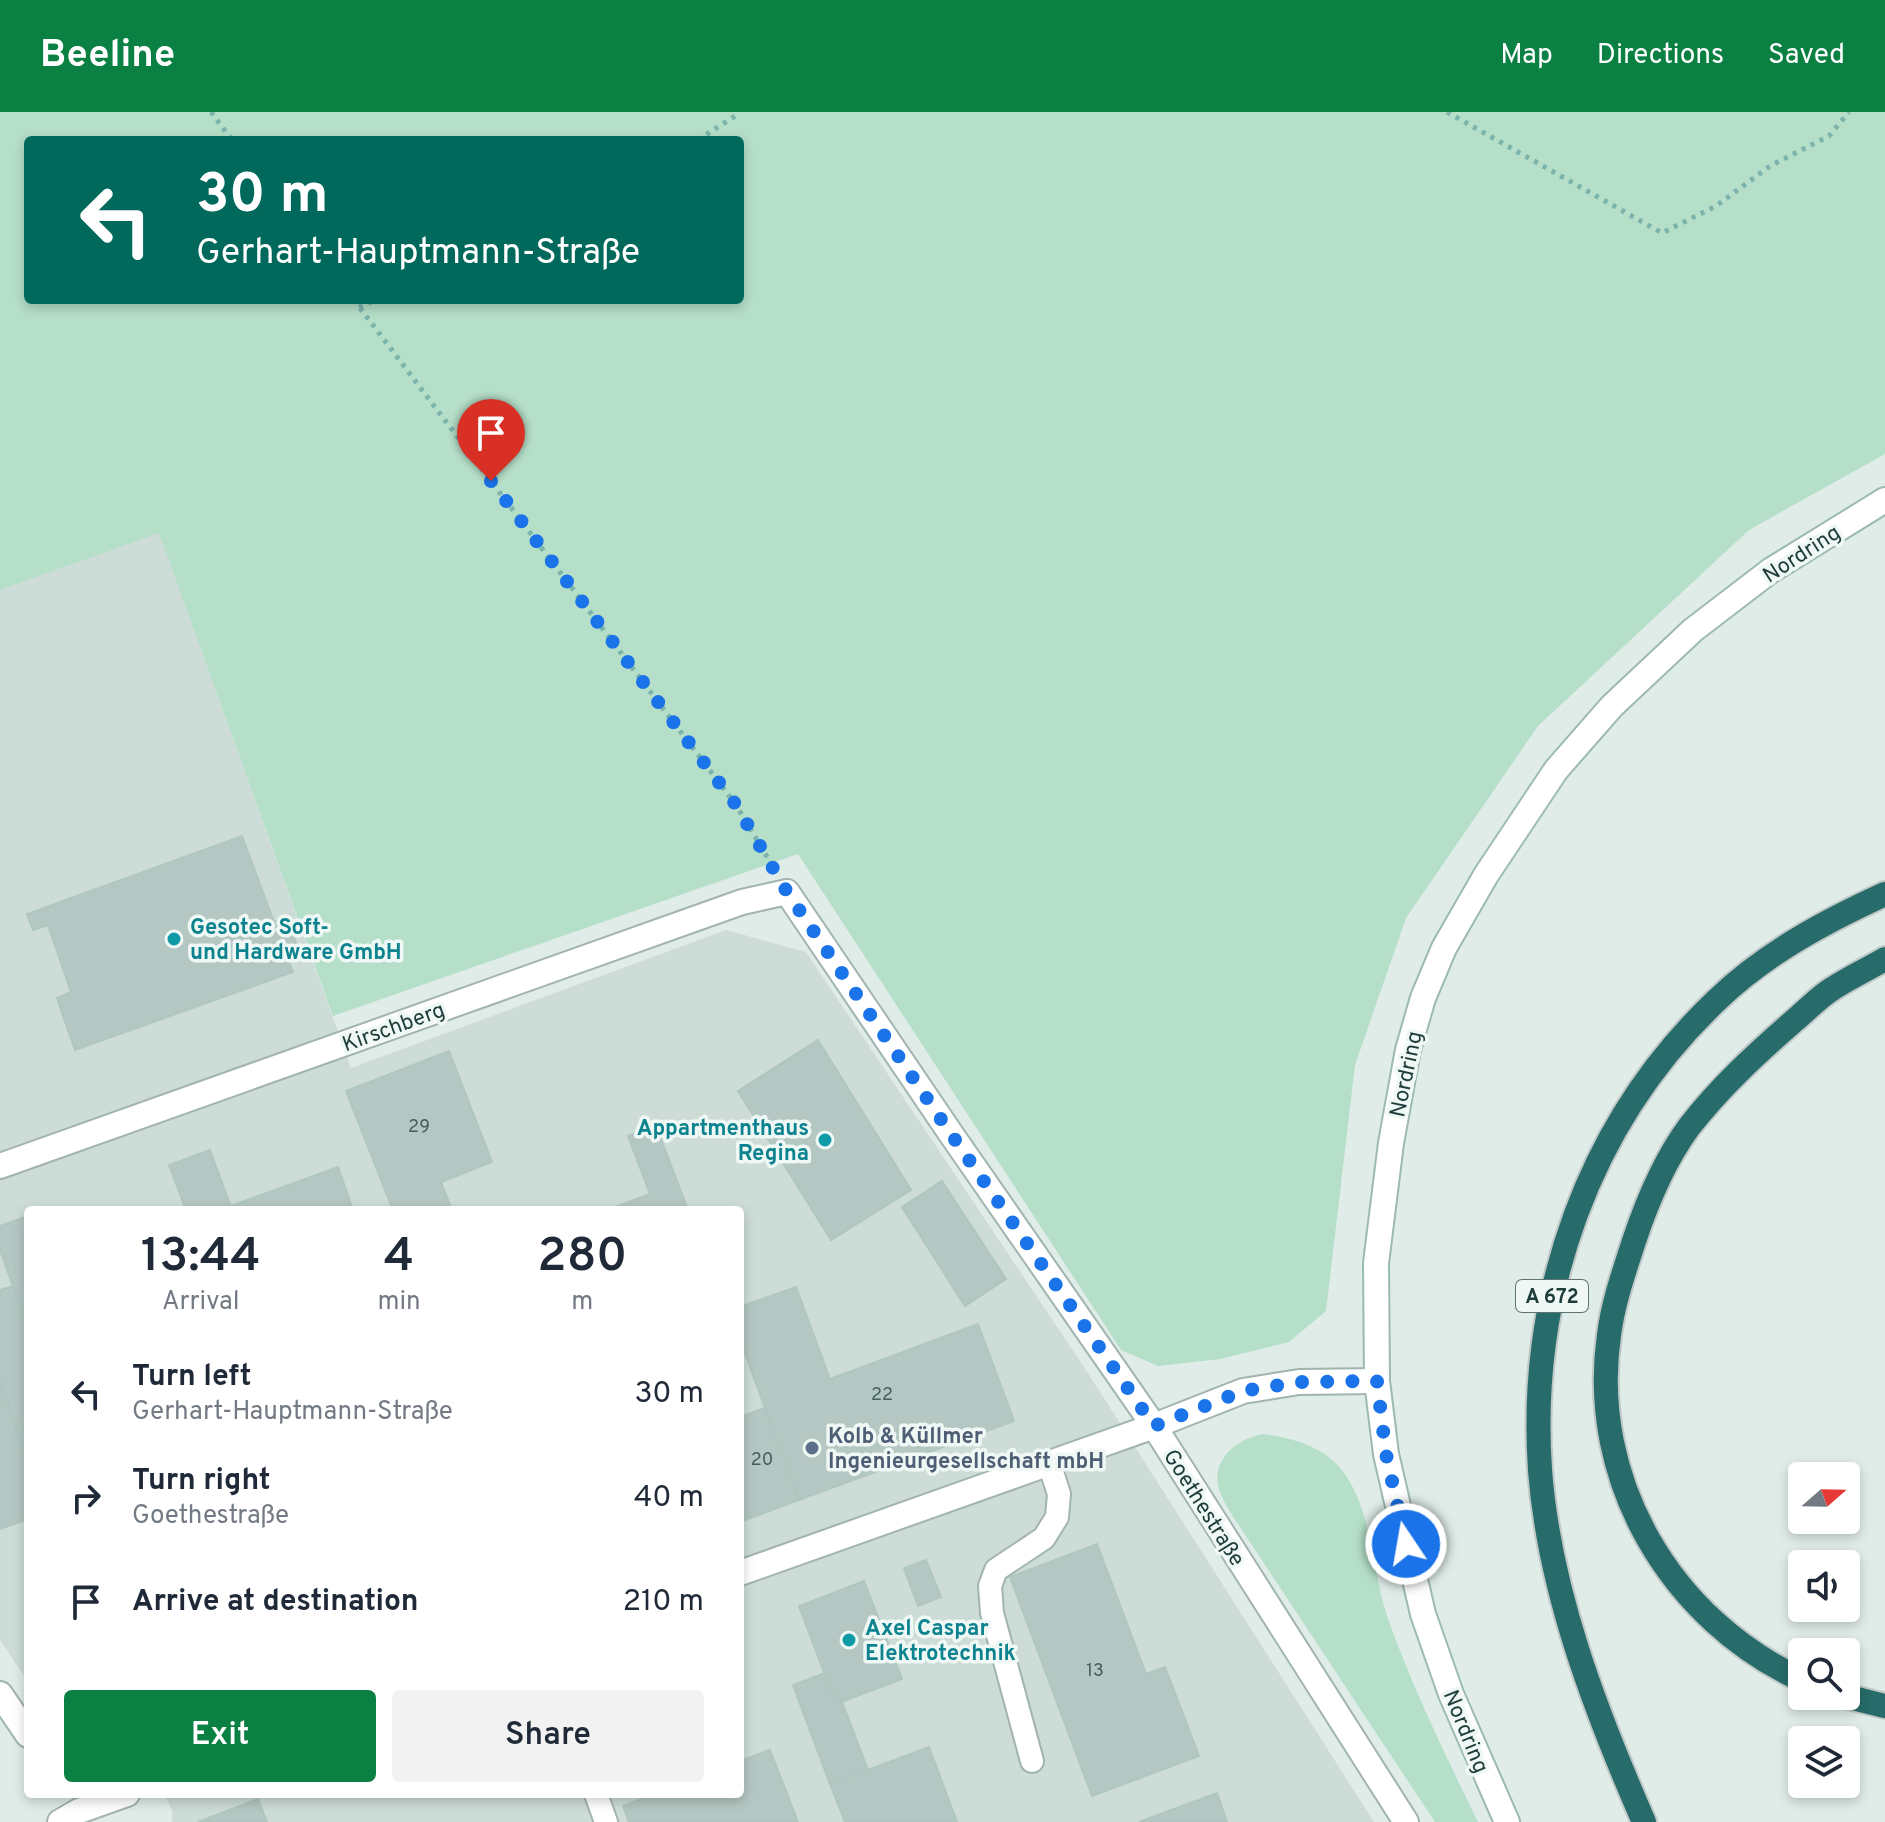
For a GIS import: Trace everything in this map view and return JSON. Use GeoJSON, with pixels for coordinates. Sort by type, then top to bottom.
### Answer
{"type":"FeatureCollection","features":[{"type":"Feature","properties":{"kind":"highway","name":"A 672"},"geometry":{"type":"LineString","coordinates":[[1644,1822],[1585,1670],[1549,1535],[1540,1473],[1538,1411],[1544,1342],[1556,1275],[1575,1212],[1602,1153],[1635,1096],[1674,1044],[1718,998],[1779,951],[1833,919],[1885,894]]}},
{"type":"Feature","properties":{"kind":"highway","name":"A 672"},"geometry":{"type":"LineString","coordinates":[[1788,1674],[1727,1635],[1687,1596],[1654,1551],[1629,1500],[1613,1447],[1606,1391],[1609,1335],[1623,1274],[1648,1199],[1688,1129],[1747,1062],[1831,989],[1885,959]]}},
{"type":"Feature","properties":{"kind":"highway"},"geometry":{"type":"LineString","coordinates":[[1860,1700],[1885,1706]]}},
{"type":"Feature","properties":{"kind":"street","name":"Nordring"},"geometry":{"type":"LineString","coordinates":[[1507,1822],[1451,1694],[1423,1614],[1386,1454],[1377,1381],[1376,1263],[1391,1143],[1408,1050],[1423,998],[1444,948],[1486,875],[1556,770],[1612,706],[1693,630],[1770,571],[1885,500]]}},
{"type":"Feature","properties":{"kind":"street","name":"Kirschberg"},"geometry":{"type":"LineString","coordinates":[[0,1166],[742,902],[787,892]]}},
{"type":"Feature","properties":{"kind":"street","name":"Goethestraße"},"geometry":{"type":"LineString","coordinates":[[787,892],[1154,1426],[1406,1822]]}},
{"type":"Feature","properties":{"kind":"street"},"geometry":{"type":"LineString","coordinates":[[744,1572],[1154,1426],[1243,1391],[1299,1382],[1377,1381]]}},
{"type":"Feature","properties":{"kind":"street"},"geometry":{"type":"LineString","coordinates":[[0,1694],[24,1729]]}},
{"type":"Feature","properties":{"kind":"street"},"geometry":{"type":"LineString","coordinates":[[73,1812],[115,1798]]}},
{"type":"Feature","properties":{"kind":"lane"},"geometry":{"type":"LineString","coordinates":[[1032,1761],[992,1613],[990,1586],[996,1570],[1044,1538],[1057,1517],[1059,1494],[1049,1463]]}},
{"type":"Feature","properties":{"kind":"lane"},"geometry":{"type":"LineString","coordinates":[[597,1798],[606,1822]]}},
{"type":"Feature","properties":{"kind":"path"},"geometry":{"type":"LineString","coordinates":[[211,112],[229,136]]}},
{"type":"Feature","properties":{"kind":"path"},"geometry":{"type":"LineString","coordinates":[[704,136],[735,116],[736,112]]}},
{"type":"Feature","properties":{"kind":"path"},"geometry":{"type":"LineString","coordinates":[[1447,112],[1662,233],[1716,206],[1770,166],[1829,136],[1849,112]]}},
{"type":"Feature","properties":{"kind":"path"},"geometry":{"type":"LineString","coordinates":[[357,304],[736,805],[787,892]]}},
{"type":"Feature","properties":{"kind":"path"},"geometry":{"type":"LineString","coordinates":[[359,307],[366,304]]}},
{"type":"Feature","properties":{"kind":"shaded area"},"geometry":{"type":"Polygon","coordinates":[[[159,532],[351,1068],[726,930],[806,952],[1086,1370],[1374,1822],[172,1822],[172,1810],[166,1798],[744,1798],[744,1206],[24,1206],[24,1676],[0,1640],[0,590],[159,532]]]}},
{"type":"Feature","properties":{"kind":"green space"},"geometry":{"type":"Polygon","coordinates":[[[0,112],[1885,112],[1885,454],[1749,530],[1538,726],[1406,918],[1355,1065],[1326,1311],[1289,1342],[1220,1359],[1158,1366],[1121,1350],[798,854],[333,1016],[159,533],[0,590],[0,112]]]}},
{"type":"Feature","properties":{"kind":"green space"},"geometry":{"type":"Polygon","coordinates":[[[1262,1434],[1298,1441],[1320,1451],[1338,1466],[1355,1492],[1367,1526],[1387,1616],[1430,1720],[1478,1822],[1435,1822],[1232,1515],[1220,1492],[1218,1471],[1221,1462],[1242,1441],[1262,1434]]]}},
{"type":"Feature","properties":{"kind":"building","name":"Gesotec Soft- und Hardware GmbH"},"geometry":{"type":"Polygon","coordinates":[[[242,836],[274,922],[287,918],[298,948],[285,953],[293,972],[75,1050],[57,998],[71,992],[48,925],[33,930],[27,914],[242,836]]]}},
{"type":"Feature","properties":{"kind":"building","name":"Appartmenthaus Regina"},"geometry":{"type":"Polygon","coordinates":[[[818,1040],[911,1190],[831,1240],[738,1091],[818,1040]]]}},
{"type":"Feature","properties":{"kind":"building"},"geometry":{"type":"Polygon","coordinates":[[[449,1051],[492,1162],[441,1182],[450,1206],[391,1206],[346,1091],[449,1051]]]}},
{"type":"Feature","properties":{"kind":"building"},"geometry":{"type":"Polygon","coordinates":[[[656,1126],[686,1206],[618,1206],[650,1194],[628,1136],[656,1126]]]}},
{"type":"Feature","properties":{"kind":"building"},"geometry":{"type":"Polygon","coordinates":[[[210,1150],[231,1206],[184,1206],[169,1165],[210,1150]]]}},
{"type":"Feature","properties":{"kind":"building"},"geometry":{"type":"Polygon","coordinates":[[[338,1167],[352,1206],[231,1206],[338,1167]]]}},
{"type":"Feature","properties":{"kind":"building"},"geometry":{"type":"Polygon","coordinates":[[[942,1181],[1006,1279],[965,1306],[902,1207],[942,1181]]]}},
{"type":"Feature","properties":{"kind":"building"},"geometry":{"type":"Polygon","coordinates":[[[24,1217],[24,1317],[0,1250],[0,1226],[24,1217]]]}},
{"type":"Feature","properties":{"kind":"building"},"geometry":{"type":"Polygon","coordinates":[[[13,1286],[24,1317],[24,1448],[0,1381],[0,1290],[13,1286]]]}},
{"type":"Feature","properties":{"kind":"building"},"geometry":{"type":"Polygon","coordinates":[[[796,1287],[830,1379],[978,1324],[1014,1421],[799,1500],[744,1351],[744,1306],[796,1287]]]}},
{"type":"Feature","properties":{"kind":"building"},"geometry":{"type":"Polygon","coordinates":[[[0,1381],[24,1448],[24,1520],[0,1529],[0,1381]]]}},
{"type":"Feature","properties":{"kind":"building"},"geometry":{"type":"Polygon","coordinates":[[[765,1408],[799,1500],[744,1521],[744,1416],[765,1408]]]}},
{"type":"Feature","properties":{"kind":"building"},"geometry":{"type":"Polygon","coordinates":[[[1097,1544],[1146,1674],[1165,1667],[1199,1756],[1092,1796],[1010,1577],[1097,1544]]]}},
{"type":"Feature","properties":{"kind":"building"},"geometry":{"type":"Polygon","coordinates":[[[926,1560],[941,1597],[918,1606],[904,1568],[926,1560]]]}},
{"type":"Feature","properties":{"kind":"building","name":"Axel Caspar Elektrotechnik"},"geometry":{"type":"Polygon","coordinates":[[[864,1581],[902,1679],[836,1704],[799,1606],[864,1581]]]}},
{"type":"Feature","properties":{"kind":"building"},"geometry":{"type":"Polygon","coordinates":[[[825,1673],[836,1704],[842,1702],[868,1770],[830,1784],[793,1685],[825,1673]]]}},
{"type":"Feature","properties":{"kind":"building"},"geometry":{"type":"Polygon","coordinates":[[[929,1747],[957,1822],[845,1822],[830,1784],[929,1747]]]}},
{"type":"Feature","properties":{"kind":"building"},"geometry":{"type":"Polygon","coordinates":[[[770,1750],[798,1822],[629,1822],[623,1806],[644,1798],[744,1798],[744,1760],[770,1750]]]}},
{"type":"Feature","properties":{"kind":"building"},"geometry":{"type":"Polygon","coordinates":[[[1217,1793],[1227,1822],[1139,1822],[1217,1793]]]}},
{"type":"Feature","properties":{"kind":"building"},"geometry":{"type":"Polygon","coordinates":[[[258,1799],[267,1822],[198,1822],[258,1799]]]}},
{"type":"Feature","properties":{"kind":"place","name":"Gesotec Soft- und Hardware GmbH"},"geometry":{"type":"Point","coordinates":[174,939]}},
{"type":"Feature","properties":{"kind":"place","name":"Appartmenthaus Regina"},"geometry":{"type":"Point","coordinates":[825,1140]}},
{"type":"Feature","properties":{"kind":"place","name":"Kolb & Küllmer Ingenieurgesellschaft mbH"},"geometry":{"type":"Point","coordinates":[812,1448]}},
{"type":"Feature","properties":{"kind":"place","name":"Axel Caspar Elektrotechnik"},"geometry":{"type":"Point","coordinates":[849,1640]}},
{"type":"Feature","properties":{"kind":"route"},"geometry":{"type":"LineString","coordinates":[[491,481],[736,805],[787,892],[1154,1426],[1243,1391],[1299,1382],[1377,1381],[1386,1454],[1406,1544]]}}]}
